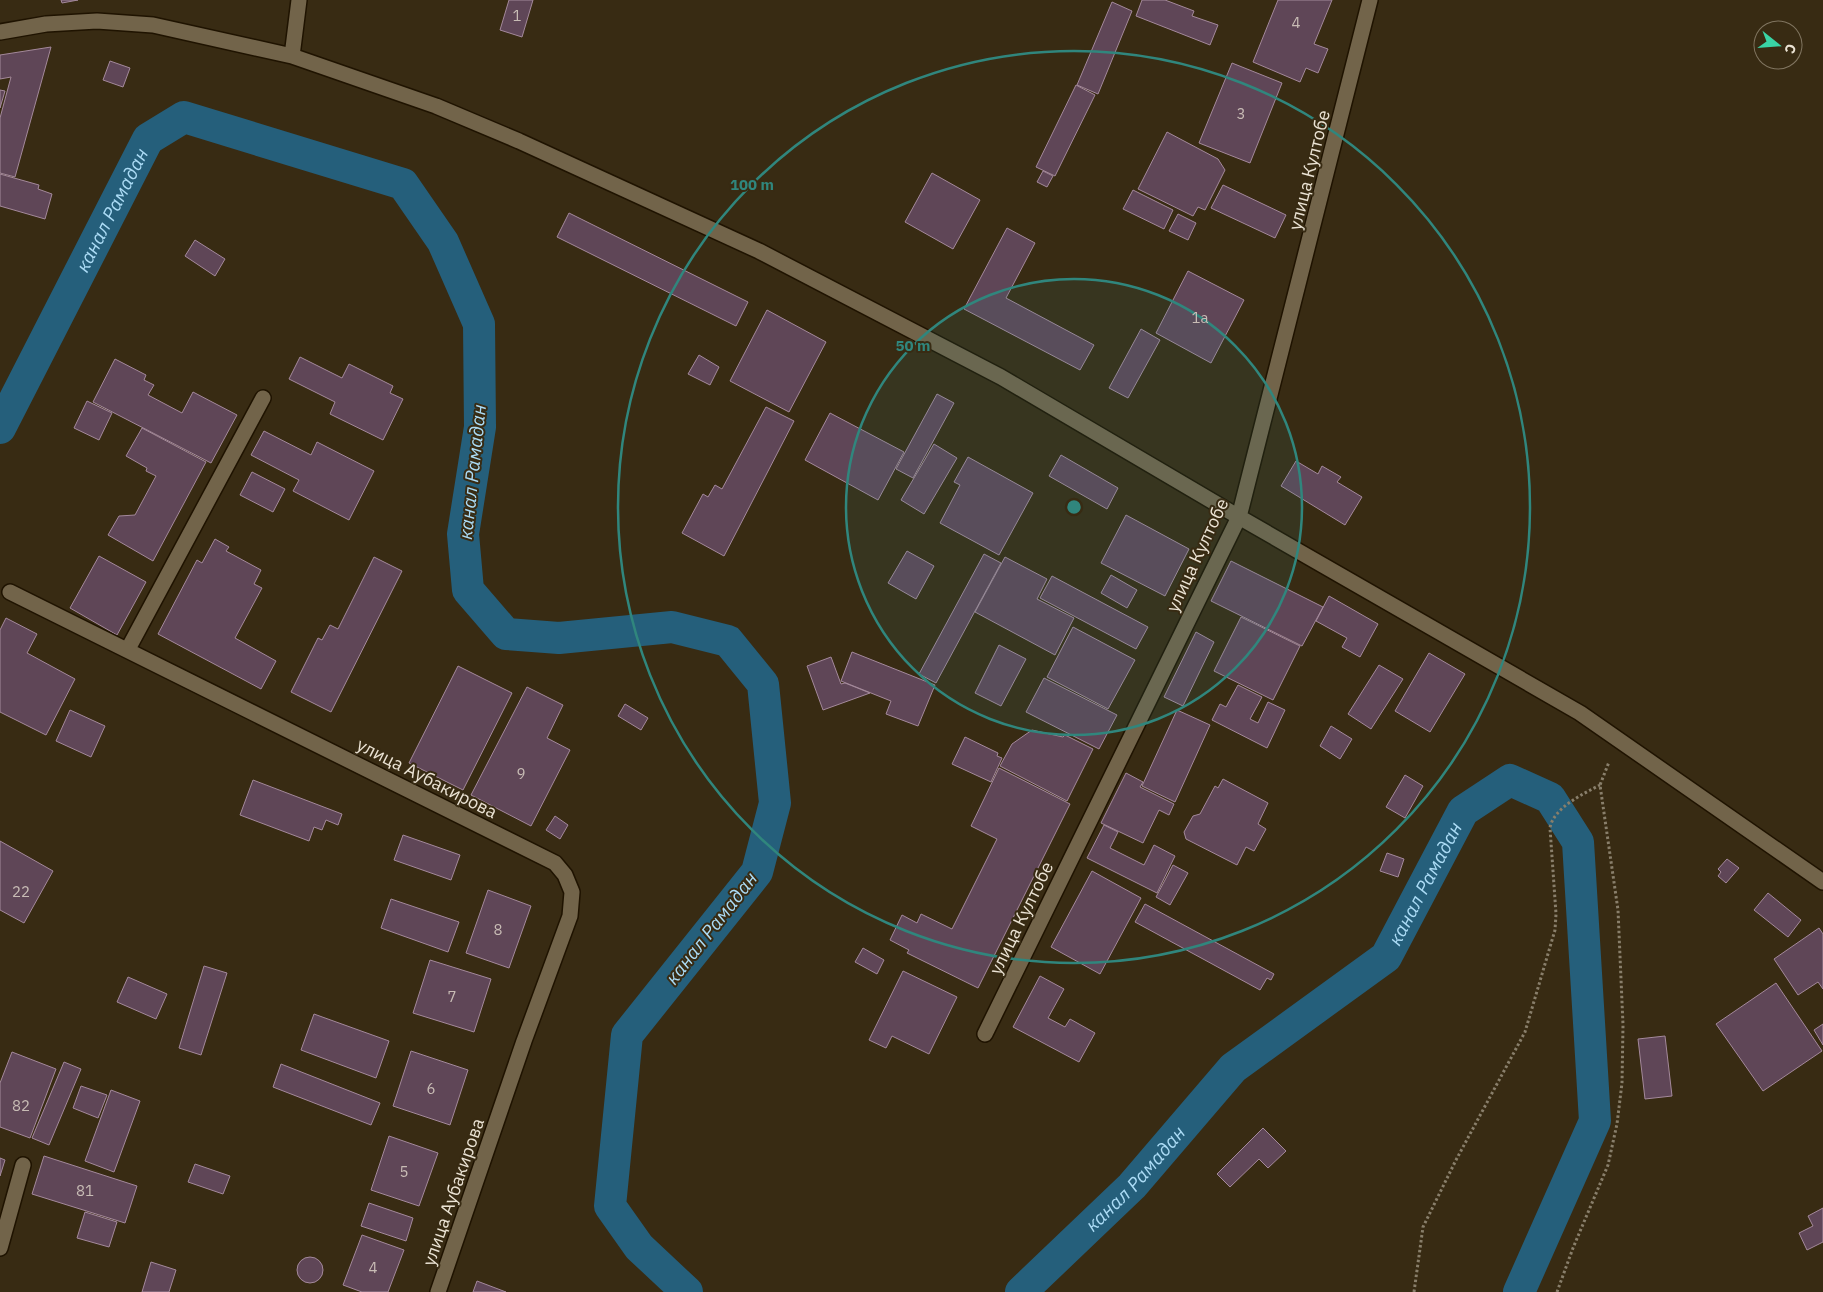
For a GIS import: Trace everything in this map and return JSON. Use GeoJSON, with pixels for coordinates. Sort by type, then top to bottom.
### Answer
{"type":"FeatureCollection","features":[{"type":"Feature","properties":{"kind":"street"},"geometry":{"type":"LineString","coordinates":[[292,56],[299,0]]}},
{"type":"Feature","properties":{"kind":"street","name":"улица Култобе"},"geometry":{"type":"LineString","coordinates":[[985,1034],[1239,517],[1370,0]]}},
{"type":"Feature","properties":{"kind":"street"},"geometry":{"type":"LineString","coordinates":[[0,32],[46,24],[96,21],[153,25],[292,56],[436,106],[500,133],[759,251],[1001,377],[1239,517],[1580,712],[1823,882]]}},
{"type":"Feature","properties":{"kind":"street"},"geometry":{"type":"LineString","coordinates":[[128,649],[263,398]]}},
{"type":"Feature","properties":{"kind":"street","name":"улица Аубакирова"},"geometry":{"type":"LineString","coordinates":[[10,592],[128,649],[555,863],[565,875],[572,892],[570,916],[524,1041],[438,1292]]}},
{"type":"Feature","properties":{"kind":"street"},"geometry":{"type":"LineString","coordinates":[[0,1248],[23,1165]]}},
{"type":"Feature","properties":{"kind":"path"},"geometry":{"type":"LineString","coordinates":[[1557,1292],[1573,1248],[1608,1165],[1622,1083],[1623,1025],[1618,910],[1600,785],[1619,738]]}},
{"type":"Feature","properties":{"kind":"path"},"geometry":{"type":"LineString","coordinates":[[1414,1292],[1423,1227],[1456,1160],[1526,1032],[1555,930],[1556,914],[1551,820],[1577,798],[1600,785]]}},
{"type":"Feature","properties":{"kind":"building"},"geometry":{"type":"Polygon","coordinates":[[[61,0],[78,0],[62,3],[61,0]]]}},
{"type":"Feature","properties":{"kind":"building"},"geometry":{"type":"Polygon","coordinates":[[[509,0],[533,0],[522,37],[500,30],[509,0]]]}},
{"type":"Feature","properties":{"kind":"building"},"geometry":{"type":"Polygon","coordinates":[[[1142,0],[1165,0],[1194,11],[1192,16],[1218,25],[1210,45],[1136,16],[1142,0]]]}},
{"type":"Feature","properties":{"kind":"building"},"geometry":{"type":"Polygon","coordinates":[[[1278,0],[1332,0],[1314,44],[1328,49],[1318,73],[1306,68],[1300,82],[1253,62],[1278,0]]]}},
{"type":"Feature","properties":{"kind":"building"},"geometry":{"type":"Polygon","coordinates":[[[1112,2],[1132,11],[1098,94],[1077,85],[1112,2]]]}},
{"type":"Feature","properties":{"kind":"building"},"geometry":{"type":"Polygon","coordinates":[[[51,47],[15,177],[0,173],[0,118],[11,77],[0,79],[0,55],[51,47]]]}},
{"type":"Feature","properties":{"kind":"building"},"geometry":{"type":"Polygon","coordinates":[[[110,61],[130,68],[123,87],[103,80],[110,61]]]}},
{"type":"Feature","properties":{"kind":"building"},"geometry":{"type":"Polygon","coordinates":[[[1232,63],[1282,83],[1250,163],[1199,143],[1232,63]]]}},
{"type":"Feature","properties":{"kind":"building"},"geometry":{"type":"Polygon","coordinates":[[[1076,85],[1095,95],[1055,176],[1036,167],[1076,85]]]}},
{"type":"Feature","properties":{"kind":"building"},"geometry":{"type":"Polygon","coordinates":[[[0,90],[5,91],[0,108],[0,90]]]}},
{"type":"Feature","properties":{"kind":"building"},"geometry":{"type":"Polygon","coordinates":[[[1167,132],[1218,159],[1225,170],[1205,210],[1198,207],[1193,216],[1138,189],[1167,132]]]}},
{"type":"Feature","properties":{"kind":"building"},"geometry":{"type":"Polygon","coordinates":[[[1043,171],[1053,176],[1047,187],[1037,182],[1043,171]]]}},
{"type":"Feature","properties":{"kind":"building"},"geometry":{"type":"Polygon","coordinates":[[[932,173],[980,200],[953,249],[905,222],[932,173]]]}},
{"type":"Feature","properties":{"kind":"building"},"geometry":{"type":"Polygon","coordinates":[[[0,174],[39,185],[38,189],[52,194],[45,219],[0,206],[0,174]]]}},
{"type":"Feature","properties":{"kind":"building"},"geometry":{"type":"Polygon","coordinates":[[[1223,185],[1286,215],[1275,238],[1211,208],[1223,185]]]}},
{"type":"Feature","properties":{"kind":"building"},"geometry":{"type":"Polygon","coordinates":[[[1133,190],[1173,210],[1164,229],[1123,209],[1133,190]]]}},
{"type":"Feature","properties":{"kind":"building"},"geometry":{"type":"Polygon","coordinates":[[[569,213],[748,302],[736,326],[557,237],[569,213]]]}},
{"type":"Feature","properties":{"kind":"building"},"geometry":{"type":"Polygon","coordinates":[[[1178,214],[1196,223],[1188,240],[1169,231],[1178,214]]]}},
{"type":"Feature","properties":{"kind":"building"},"geometry":{"type":"Polygon","coordinates":[[[1007,228],[1035,243],[1006,298],[1094,345],[1080,370],[964,309],[1007,228]]]}},
{"type":"Feature","properties":{"kind":"building"},"geometry":{"type":"Polygon","coordinates":[[[195,240],[225,259],[215,276],[185,256],[195,240]]]}},
{"type":"Feature","properties":{"kind":"building"},"geometry":{"type":"Polygon","coordinates":[[[1188,271],[1244,300],[1211,363],[1156,333],[1188,271]]]}},
{"type":"Feature","properties":{"kind":"building"},"geometry":{"type":"Polygon","coordinates":[[[767,310],[826,342],[789,412],[730,381],[767,310]]]}},
{"type":"Feature","properties":{"kind":"building"},"geometry":{"type":"Polygon","coordinates":[[[1141,329],[1160,340],[1128,398],[1109,388],[1141,329]]]}},
{"type":"Feature","properties":{"kind":"building"},"geometry":{"type":"Polygon","coordinates":[[[699,355],[719,367],[710,385],[688,374],[699,355]]]}},
{"type":"Feature","properties":{"kind":"building"},"geometry":{"type":"Polygon","coordinates":[[[300,357],[342,378],[349,364],[393,386],[390,393],[403,399],[383,440],[330,414],[335,402],[289,379],[300,357]]]}},
{"type":"Feature","properties":{"kind":"building"},"geometry":{"type":"Polygon","coordinates":[[[115,359],[146,375],[144,380],[154,385],[148,395],[182,413],[193,392],[237,415],[211,463],[93,402],[115,359]]]}},
{"type":"Feature","properties":{"kind":"building"},"geometry":{"type":"Polygon","coordinates":[[[937,394],[954,403],[913,478],[896,469],[937,394]]]}},
{"type":"Feature","properties":{"kind":"building"},"geometry":{"type":"Polygon","coordinates":[[[87,401],[112,413],[99,440],[74,428],[87,401]]]}},
{"type":"Feature","properties":{"kind":"building"},"geometry":{"type":"Polygon","coordinates":[[[766,407],[794,421],[724,556],[682,533],[703,494],[708,497],[715,485],[722,489],[766,407]]]}},
{"type":"Feature","properties":{"kind":"building"},"geometry":{"type":"Polygon","coordinates":[[[830,413],[904,452],[878,500],[805,460],[830,413]]]}},
{"type":"Feature","properties":{"kind":"building"},"geometry":{"type":"Polygon","coordinates":[[[142,428],[206,462],[153,561],[108,535],[119,516],[135,515],[156,476],[146,471],[147,468],[126,456],[142,428]]]}},
{"type":"Feature","properties":{"kind":"building"},"geometry":{"type":"Polygon","coordinates":[[[264,431],[311,455],[317,442],[374,471],[349,520],[293,491],[299,480],[251,455],[264,431]]]}},
{"type":"Feature","properties":{"kind":"building"},"geometry":{"type":"Polygon","coordinates":[[[934,444],[957,458],[924,514],[901,500],[934,444]]]}},
{"type":"Feature","properties":{"kind":"building"},"geometry":{"type":"Polygon","coordinates":[[[1061,455],[1118,488],[1107,509],[1049,476],[1061,455]]]}},
{"type":"Feature","properties":{"kind":"building"},"geometry":{"type":"Polygon","coordinates":[[[968,457],[1033,493],[999,555],[940,523],[960,485],[954,482],[968,457]]]}},
{"type":"Feature","properties":{"kind":"building"},"geometry":{"type":"Polygon","coordinates":[[[1296,461],[1318,474],[1322,466],[1341,477],[1337,482],[1362,497],[1345,525],[1281,486],[1296,461]]]}},
{"type":"Feature","properties":{"kind":"building"},"geometry":{"type":"Polygon","coordinates":[[[252,472],[285,489],[273,512],[240,495],[252,472]]]}},
{"type":"Feature","properties":{"kind":"building"},"geometry":{"type":"Polygon","coordinates":[[[1126,515],[1189,549],[1165,596],[1101,563],[1126,515]]]}},
{"type":"Feature","properties":{"kind":"building"},"geometry":{"type":"Polygon","coordinates":[[[215,539],[229,547],[226,551],[261,570],[254,584],[262,588],[235,638],[276,661],[261,689],[158,634],[197,560],[202,563],[215,539]]]}},
{"type":"Feature","properties":{"kind":"building"},"geometry":{"type":"Polygon","coordinates":[[[907,551],[934,566],[916,599],[888,583],[907,551]]]}},
{"type":"Feature","properties":{"kind":"building"},"geometry":{"type":"Polygon","coordinates":[[[984,554],[1001,563],[936,683],[919,674],[984,554]]]}},
{"type":"Feature","properties":{"kind":"building"},"geometry":{"type":"Polygon","coordinates":[[[99,556],[146,582],[117,635],[70,608],[99,556]]]}},
{"type":"Feature","properties":{"kind":"building"},"geometry":{"type":"Polygon","coordinates":[[[374,557],[402,571],[331,712],[291,692],[318,638],[322,640],[330,625],[338,629],[374,557]]]}},
{"type":"Feature","properties":{"kind":"building"},"geometry":{"type":"Polygon","coordinates":[[[1005,557],[1047,579],[1037,599],[1074,618],[1055,655],[975,612],[1005,557]]]}},
{"type":"Feature","properties":{"kind":"building"},"geometry":{"type":"Polygon","coordinates":[[[1231,561],[1323,607],[1302,646],[1211,601],[1231,561]]]}},
{"type":"Feature","properties":{"kind":"building"},"geometry":{"type":"Polygon","coordinates":[[[1111,575],[1137,590],[1127,608],[1101,593],[1111,575]]]}},
{"type":"Feature","properties":{"kind":"building"},"geometry":{"type":"Polygon","coordinates":[[[1052,576],[1148,627],[1136,649],[1040,598],[1052,576]]]}},
{"type":"Feature","properties":{"kind":"building"},"geometry":{"type":"Polygon","coordinates":[[[1329,596],[1378,624],[1360,657],[1342,647],[1347,638],[1316,621],[1329,596]]]}},
{"type":"Feature","properties":{"kind":"building"},"geometry":{"type":"Polygon","coordinates":[[[1241,617],[1300,646],[1273,700],[1214,671],[1241,617]]]}},
{"type":"Feature","properties":{"kind":"building"},"geometry":{"type":"Polygon","coordinates":[[[6,618],[37,634],[27,653],[75,679],[46,735],[0,712],[0,630],[6,618]]]}},
{"type":"Feature","properties":{"kind":"building"},"geometry":{"type":"Polygon","coordinates":[[[1073,627],[1135,660],[1108,709],[1047,677],[1073,627]]]}},
{"type":"Feature","properties":{"kind":"building"},"geometry":{"type":"Polygon","coordinates":[[[1196,632],[1214,642],[1183,706],[1164,697],[1196,632]]]}},
{"type":"Feature","properties":{"kind":"building"},"geometry":{"type":"Polygon","coordinates":[[[999,645],[1026,659],[1001,706],[975,693],[999,645]]]}},
{"type":"Feature","properties":{"kind":"building"},"geometry":{"type":"Polygon","coordinates":[[[852,652],[935,685],[918,726],[886,714],[891,701],[841,681],[852,652]]]}},
{"type":"Feature","properties":{"kind":"building"},"geometry":{"type":"Polygon","coordinates":[[[1429,653],[1465,674],[1430,732],[1395,711],[1429,653]]]}},
{"type":"Feature","properties":{"kind":"building"},"geometry":{"type":"Polygon","coordinates":[[[831,657],[841,684],[845,683],[870,693],[823,710],[807,666],[831,657]]]}},
{"type":"Feature","properties":{"kind":"building"},"geometry":{"type":"Polygon","coordinates":[[[1379,665],[1403,679],[1371,729],[1348,714],[1379,665]]]}},
{"type":"Feature","properties":{"kind":"building"},"geometry":{"type":"Polygon","coordinates":[[[458,666],[512,693],[463,790],[409,763],[458,666]]]}},
{"type":"Feature","properties":{"kind":"building"},"geometry":{"type":"Polygon","coordinates":[[[1044,678],[1117,715],[1099,749],[1026,712],[1044,678]]]}},
{"type":"Feature","properties":{"kind":"building"},"geometry":{"type":"Polygon","coordinates":[[[1238,685],[1262,697],[1250,719],[1258,723],[1268,702],[1285,710],[1267,748],[1212,720],[1220,704],[1226,707],[1238,685]]]}},
{"type":"Feature","properties":{"kind":"building"},"geometry":{"type":"Polygon","coordinates":[[[527,687],[563,705],[547,738],[570,750],[531,826],[471,795],[527,687]]]}},
{"type":"Feature","properties":{"kind":"building"},"geometry":{"type":"Polygon","coordinates":[[[625,704],[648,718],[641,730],[618,716],[625,704]]]}},
{"type":"Feature","properties":{"kind":"building"},"geometry":{"type":"Polygon","coordinates":[[[70,710],[105,726],[91,757],[56,741],[70,710]]]}},
{"type":"Feature","properties":{"kind":"building"},"geometry":{"type":"Polygon","coordinates":[[[1177,710],[1210,725],[1175,802],[1142,786],[1177,710]]]}},
{"type":"Feature","properties":{"kind":"building"},"geometry":{"type":"Polygon","coordinates":[[[1331,726],[1352,739],[1340,759],[1320,746],[1331,726]]]}},
{"type":"Feature","properties":{"kind":"building"},"geometry":{"type":"Polygon","coordinates":[[[1032,730],[1063,737],[1065,735],[1093,749],[1067,801],[1000,766],[1012,744],[1032,730]]]}},
{"type":"Feature","properties":{"kind":"building"},"geometry":{"type":"Polygon","coordinates":[[[965,737],[998,753],[997,756],[1002,758],[991,782],[952,764],[965,737]]]}},
{"type":"Feature","properties":{"kind":"building"},"geometry":{"type":"Polygon","coordinates":[[[999,768],[1070,804],[978,988],[907,953],[909,950],[890,940],[902,915],[917,923],[921,914],[952,929],[997,839],[971,826],[999,768]]]}},
{"type":"Feature","properties":{"kind":"building"},"geometry":{"type":"Polygon","coordinates":[[[1126,773],[1143,782],[1140,787],[1174,804],[1169,815],[1159,810],[1143,843],[1101,823],[1126,773]]]}},
{"type":"Feature","properties":{"kind":"building"},"geometry":{"type":"Polygon","coordinates":[[[1405,775],[1423,786],[1405,818],[1386,807],[1405,775]]]}},
{"type":"Feature","properties":{"kind":"building"},"geometry":{"type":"Polygon","coordinates":[[[1223,779],[1268,803],[1258,824],[1266,829],[1254,851],[1246,847],[1237,865],[1186,839],[1184,832],[1193,816],[1200,814],[1215,786],[1218,788],[1223,779]]]}},
{"type":"Feature","properties":{"kind":"building"},"geometry":{"type":"Polygon","coordinates":[[[253,780],[342,814],[338,825],[326,820],[322,830],[314,827],[309,841],[240,815],[253,780]]]}},
{"type":"Feature","properties":{"kind":"building"},"geometry":{"type":"Polygon","coordinates":[[[555,816],[568,825],[560,839],[546,830],[555,816]]]}},
{"type":"Feature","properties":{"kind":"building"},"geometry":{"type":"Polygon","coordinates":[[[1104,825],[1118,832],[1110,848],[1144,865],[1154,845],[1175,856],[1157,893],[1087,858],[1104,825]]]}},
{"type":"Feature","properties":{"kind":"building"},"geometry":{"type":"Polygon","coordinates":[[[403,835],[460,855],[451,880],[394,860],[403,835]]]}},
{"type":"Feature","properties":{"kind":"building"},"geometry":{"type":"Polygon","coordinates":[[[0,841],[53,871],[24,923],[0,910],[0,841]]]}},
{"type":"Feature","properties":{"kind":"building"},"geometry":{"type":"Polygon","coordinates":[[[1387,853],[1404,859],[1398,877],[1380,871],[1387,853]]]}},
{"type":"Feature","properties":{"kind":"building"},"geometry":{"type":"Polygon","coordinates":[[[1727,859],[1739,868],[1726,883],[1718,876],[1721,872],[1718,869],[1727,859]]]}},
{"type":"Feature","properties":{"kind":"building"},"geometry":{"type":"Polygon","coordinates":[[[1173,865],[1188,873],[1170,905],[1156,897],[1173,865]]]}},
{"type":"Feature","properties":{"kind":"building"},"geometry":{"type":"Polygon","coordinates":[[[1092,871],[1141,898],[1100,974],[1051,947],[1092,871]]]}},
{"type":"Feature","properties":{"kind":"building"},"geometry":{"type":"Polygon","coordinates":[[[488,890],[531,906],[509,968],[466,953],[488,890]]]}},
{"type":"Feature","properties":{"kind":"building"},"geometry":{"type":"Polygon","coordinates":[[[1768,893],[1801,920],[1788,937],[1754,910],[1768,893]]]}},
{"type":"Feature","properties":{"kind":"building"},"geometry":{"type":"Polygon","coordinates":[[[391,899],[459,922],[448,952],[381,928],[391,899]]]}},
{"type":"Feature","properties":{"kind":"building"},"geometry":{"type":"Polygon","coordinates":[[[1145,904],[1274,974],[1271,980],[1267,978],[1260,990],[1135,922],[1145,904]]]}},
{"type":"Feature","properties":{"kind":"building"},"geometry":{"type":"Polygon","coordinates":[[[1819,928],[1823,934],[1823,989],[1818,982],[1798,995],[1774,959],[1819,928]]]}},
{"type":"Feature","properties":{"kind":"building"},"geometry":{"type":"Polygon","coordinates":[[[863,948],[884,960],[877,974],[855,962],[863,948]]]}},
{"type":"Feature","properties":{"kind":"building"},"geometry":{"type":"Polygon","coordinates":[[[430,960],[491,979],[474,1032],[413,1013],[430,960]]]}},
{"type":"Feature","properties":{"kind":"building"},"geometry":{"type":"Polygon","coordinates":[[[204,966],[227,973],[201,1055],[179,1048],[204,966]]]}},
{"type":"Feature","properties":{"kind":"building"},"geometry":{"type":"Polygon","coordinates":[[[903,971],[957,997],[929,1054],[892,1036],[886,1048],[869,1040],[903,971]]]}},
{"type":"Feature","properties":{"kind":"building"},"geometry":{"type":"Polygon","coordinates":[[[1040,976],[1064,989],[1048,1018],[1065,1027],[1070,1019],[1095,1033],[1079,1062],[1013,1027],[1040,976]]]}},
{"type":"Feature","properties":{"kind":"building"},"geometry":{"type":"Polygon","coordinates":[[[128,977],[167,994],[156,1019],[117,1002],[128,977]]]}},
{"type":"Feature","properties":{"kind":"building"},"geometry":{"type":"Polygon","coordinates":[[[1776,983],[1822,1051],[1763,1091],[1716,1024],[1776,983]]]}},
{"type":"Feature","properties":{"kind":"building"},"geometry":{"type":"Polygon","coordinates":[[[314,1014],[389,1041],[376,1078],[301,1050],[314,1014]]]}},
{"type":"Feature","properties":{"kind":"building"},"geometry":{"type":"Polygon","coordinates":[[[1823,1024],[1823,1045],[1814,1030],[1823,1024]]]}},
{"type":"Feature","properties":{"kind":"building"},"geometry":{"type":"Polygon","coordinates":[[[1665,1036],[1672,1096],[1645,1099],[1638,1039],[1665,1036]]]}},
{"type":"Feature","properties":{"kind":"building"},"geometry":{"type":"Polygon","coordinates":[[[411,1051],[468,1070],[450,1125],[393,1106],[411,1051]]]}},
{"type":"Feature","properties":{"kind":"building"},"geometry":{"type":"Polygon","coordinates":[[[12,1052],[56,1069],[30,1138],[0,1127],[0,1083],[12,1052]]]}},
{"type":"Feature","properties":{"kind":"building"},"geometry":{"type":"Polygon","coordinates":[[[64,1062],[81,1069],[49,1145],[32,1138],[64,1062]]]}},
{"type":"Feature","properties":{"kind":"building"},"geometry":{"type":"Polygon","coordinates":[[[281,1064],[380,1103],[371,1125],[273,1087],[281,1064]]]}},
{"type":"Feature","properties":{"kind":"building"},"geometry":{"type":"Polygon","coordinates":[[[81,1086],[107,1095],[98,1118],[73,1108],[81,1086]]]}},
{"type":"Feature","properties":{"kind":"building"},"geometry":{"type":"Polygon","coordinates":[[[111,1090],[140,1101],[114,1172],[85,1161],[111,1090]]]}},
{"type":"Feature","properties":{"kind":"building"},"geometry":{"type":"Polygon","coordinates":[[[1263,1128],[1286,1151],[1268,1168],[1259,1159],[1230,1187],[1217,1174],[1263,1128]]]}},
{"type":"Feature","properties":{"kind":"building"},"geometry":{"type":"Polygon","coordinates":[[[389,1136],[438,1153],[419,1206],[371,1190],[389,1136]]]}},
{"type":"Feature","properties":{"kind":"building"},"geometry":{"type":"Polygon","coordinates":[[[44,1156],[137,1186],[125,1223],[32,1194],[44,1156]]]}},
{"type":"Feature","properties":{"kind":"building"},"geometry":{"type":"Polygon","coordinates":[[[0,1158],[5,1160],[0,1176],[0,1158]]]}},
{"type":"Feature","properties":{"kind":"building"},"geometry":{"type":"Polygon","coordinates":[[[195,1164],[230,1176],[223,1194],[188,1182],[195,1164]]]}},
{"type":"Feature","properties":{"kind":"building"},"geometry":{"type":"Polygon","coordinates":[[[369,1203],[413,1218],[406,1241],[361,1226],[369,1203]]]}},
{"type":"Feature","properties":{"kind":"building"},"geometry":{"type":"Polygon","coordinates":[[[1823,1208],[1823,1242],[1807,1250],[1799,1233],[1813,1226],[1808,1216],[1823,1208]]]}},
{"type":"Feature","properties":{"kind":"building"},"geometry":{"type":"Polygon","coordinates":[[[85,1212],[117,1222],[109,1247],[77,1238],[85,1212]]]}},
{"type":"Feature","properties":{"kind":"building"},"geometry":{"type":"Polygon","coordinates":[[[362,1235],[404,1250],[388,1292],[362,1292],[343,1285],[362,1235]]]}},
{"type":"Feature","properties":{"kind":"building"},"geometry":{"type":"Polygon","coordinates":[[[310,1257],[319,1261],[323,1270],[319,1279],[310,1283],[301,1279],[297,1270],[301,1261],[310,1257]]]}},
{"type":"Feature","properties":{"kind":"building"},"geometry":{"type":"Polygon","coordinates":[[[151,1262],[176,1270],[169,1292],[142,1292],[151,1262]]]}},
{"type":"Feature","properties":{"kind":"building"},"geometry":{"type":"Polygon","coordinates":[[[477,1281],[506,1292],[473,1292],[477,1281]]]}},
{"type":"Feature","properties":{"kind":"waterway","name":"канал Рамадан"},"geometry":{"type":"LineString","coordinates":[[0,428],[148,139],[184,117],[403,184],[443,242],[479,324],[480,427],[463,534],[468,590],[506,634],[559,638],[672,627],[728,641],[763,684],[775,803],[757,872],[627,1035],[610,1206],[639,1247],[687,1292]]}},
{"type":"Feature","properties":{"kind":"waterway","name":"канал Рамадан"},"geometry":{"type":"LineString","coordinates":[[1021,1292],[1132,1186],[1233,1068],[1386,957],[1463,811],[1510,780],[1550,798],[1578,842],[1595,1121],[1519,1292]]}}]}
